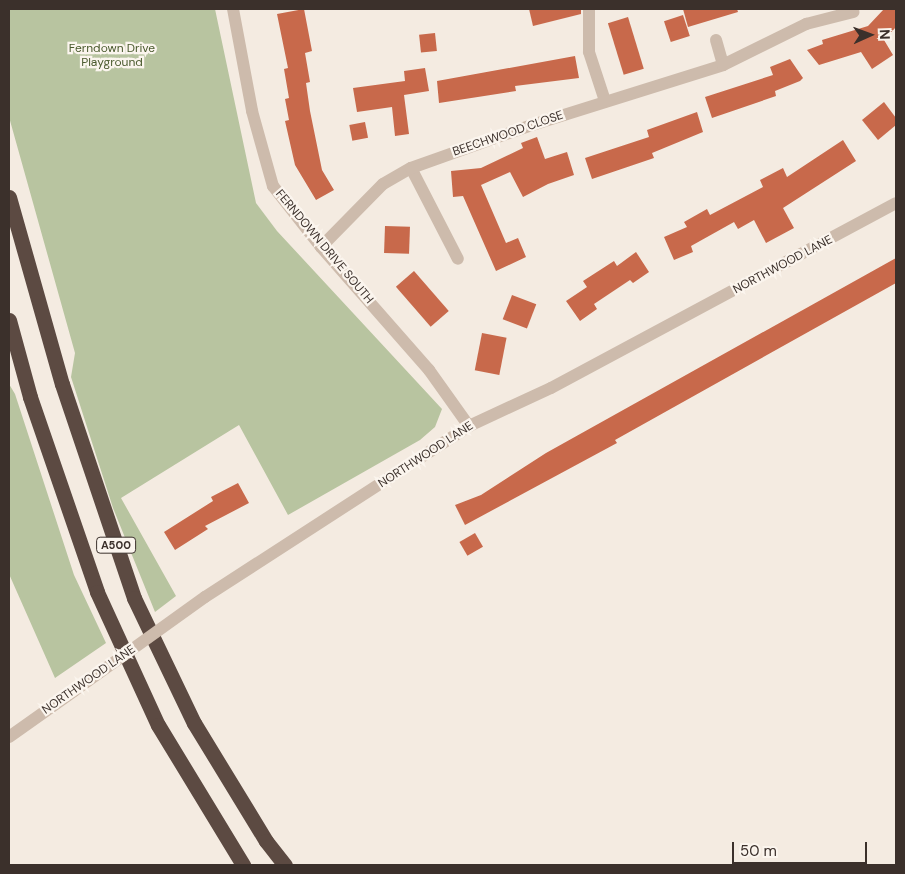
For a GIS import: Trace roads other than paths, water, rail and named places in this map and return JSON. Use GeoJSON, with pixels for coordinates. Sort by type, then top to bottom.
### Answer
{"type":"FeatureCollection","features":[{"type":"Feature","properties":{"kind":"highway","name":"A500"},"geometry":{"type":"LineString","coordinates":[[9,198],[62,384],[134,598],[194,723],[266,841],[285,865]]}},
{"type":"Feature","properties":{"kind":"highway","name":"A500"},"geometry":{"type":"LineString","coordinates":[[9,320],[30,397],[98,592],[158,725],[243,865]]}},
{"type":"Feature","properties":{"kind":"street","name":"FERNDOWN DRIVE SOUTH"},"geometry":{"type":"LineString","coordinates":[[234,9],[252,111],[273,186],[321,247],[429,370],[469,426]]}},
{"type":"Feature","properties":{"kind":"street"},"geometry":{"type":"LineString","coordinates":[[589,9],[589,52],[605,102]]}},
{"type":"Feature","properties":{"kind":"street","name":"BEECHWOOD CLOSE"},"geometry":{"type":"LineString","coordinates":[[321,247],[383,184],[411,168],[605,102],[724,65],[806,24],[853,12]]}},
{"type":"Feature","properties":{"kind":"street"},"geometry":{"type":"LineString","coordinates":[[716,40],[724,65]]}},
{"type":"Feature","properties":{"kind":"street"},"geometry":{"type":"LineString","coordinates":[[411,168],[458,259]]}},
{"type":"Feature","properties":{"kind":"street","name":"NORTHWOOD LANE"},"geometry":{"type":"LineString","coordinates":[[9,737],[205,597],[469,426],[552,388],[896,203]]}},
{"type":"Feature","properties":{"kind":"park label","name":"Ferndown Drive Playground"},"geometry":{"type":"Point","coordinates":[112,56]}}]}
